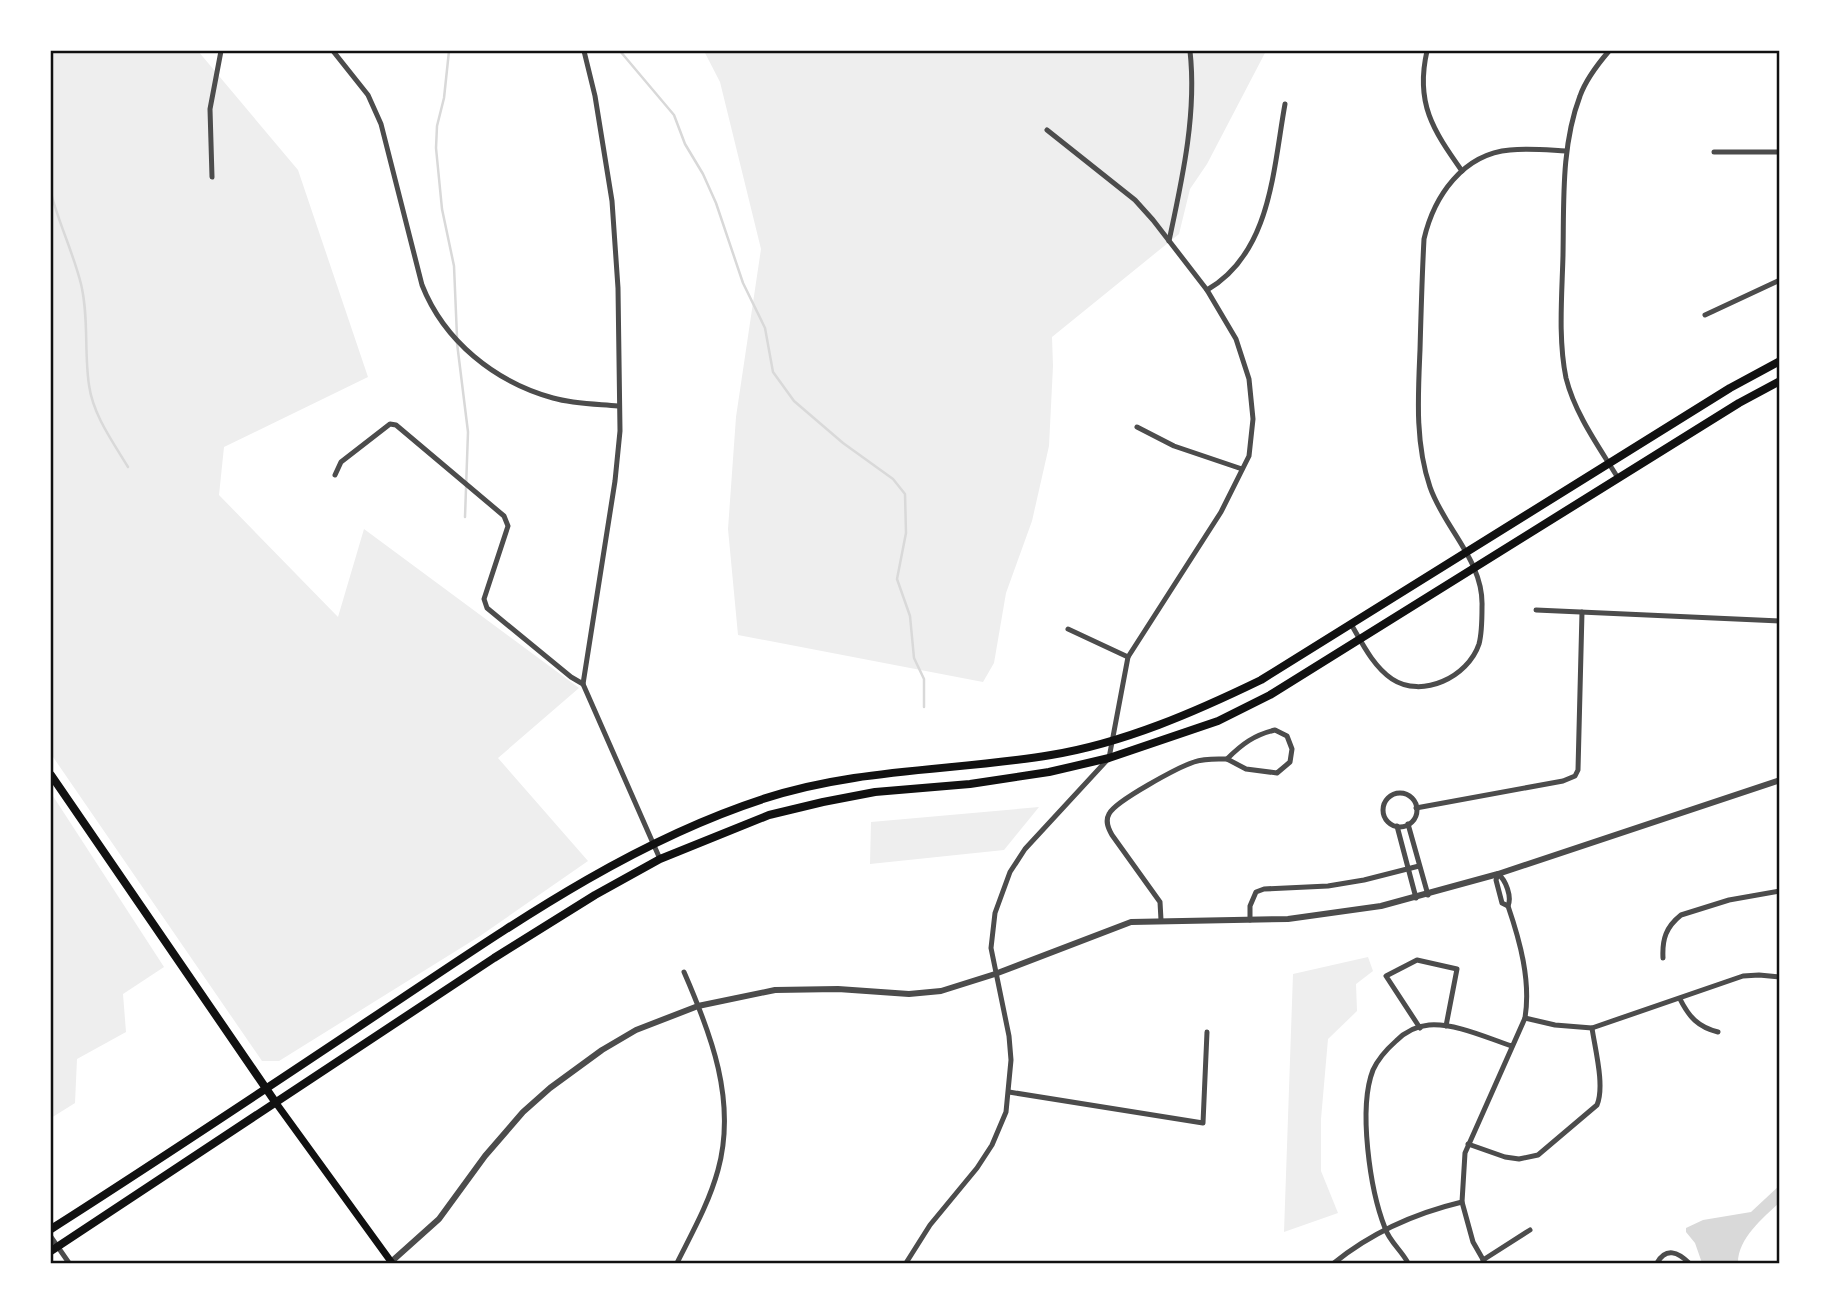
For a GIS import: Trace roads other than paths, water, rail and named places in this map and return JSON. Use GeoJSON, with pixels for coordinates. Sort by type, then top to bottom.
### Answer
{"type":"FeatureCollection","features":[{"type":"Feature","properties":{"kind":"main road"},"geometry":{"type":"LineString","coordinates":[[51,1229],[484,943],[652,843],[764,799],[820,785],[872,775],[968,767],[1055,755],[1113,741],[1211,704],[1261,680],[1730,388],[1780,361]]}},
{"type":"Feature","properties":{"kind":"main road"},"geometry":{"type":"LineString","coordinates":[[54,1248],[494,958],[595,895],[660,859],[769,815],[875,792],[970,784],[1049,772],[1109,758],[1218,721],[1270,695],[1739,403],[1780,381]]}},
{"type":"Feature","properties":{"kind":"main road"},"geometry":{"type":"LineString","coordinates":[[51,775],[276,1103],[391,1263]]}},
{"type":"Feature","properties":{"kind":"street"},"geometry":{"type":"LineString","coordinates":[[212,177],[210,108],[221,51]]}},
{"type":"Feature","properties":{"kind":"street"},"geometry":{"type":"LineString","coordinates":[[333,51],[359,82],[375,109],[390,154],[422,285],[444,326],[487,368],[506,379],[555,398],[618,407]]}},
{"type":"Feature","properties":{"kind":"street"},"geometry":{"type":"LineString","coordinates":[[584,51],[595,96],[612,201],[618,288],[620,431],[615,481],[583,684],[660,859]]}},
{"type":"Feature","properties":{"kind":"street"},"geometry":{"type":"LineString","coordinates":[[1169,241],[1183,175],[1193,76],[1191,51]]}},
{"type":"Feature","properties":{"kind":"street"},"geometry":{"type":"LineString","coordinates":[[1427,51],[1423,74],[1424,102],[1434,128],[1462,171]]}},
{"type":"Feature","properties":{"kind":"street"},"geometry":{"type":"LineString","coordinates":[[1608,51],[1587,79],[1580,94],[1566,151],[1561,319],[1566,377],[1583,419],[1618,478]]}},
{"type":"Feature","properties":{"kind":"street"},"geometry":{"type":"LineString","coordinates":[[1207,290],[1232,272],[1259,232],[1285,104]]}},
{"type":"Feature","properties":{"kind":"street"},"geometry":{"type":"LineString","coordinates":[[906,1263],[930,1225],[977,1168],[992,1145],[1006,1112],[1011,1060],[1009,1036],[991,948],[1000,897],[1010,872],[1025,849],[1109,758],[1128,657],[1221,512],[1249,456],[1253,419],[1249,379],[1236,339],[1207,290],[1135,200],[1047,130]]}},
{"type":"Feature","properties":{"kind":"street"},"geometry":{"type":"LineString","coordinates":[[1351,624],[1381,670],[1404,685],[1440,683],[1458,673],[1474,655],[1480,637],[1482,590],[1474,567],[1430,489],[1419,440],[1424,239],[1429,215],[1442,192],[1462,171],[1484,157],[1499,152],[1530,149],[1566,151]]}},
{"type":"Feature","properties":{"kind":"street"},"geometry":{"type":"LineString","coordinates":[[1714,152],[1780,152]]}},
{"type":"Feature","properties":{"kind":"street"},"geometry":{"type":"LineString","coordinates":[[1705,314],[1780,280]]}},
{"type":"Feature","properties":{"kind":"street"},"geometry":{"type":"LineString","coordinates":[[335,475],[341,462],[390,424],[396,425],[504,516],[508,526],[484,599],[486,608],[583,684]]}},
{"type":"Feature","properties":{"kind":"street"},"geometry":{"type":"LineString","coordinates":[[1137,427],[1174,446],[1242,469]]}},
{"type":"Feature","properties":{"kind":"street"},"geometry":{"type":"LineString","coordinates":[[1536,610],[1780,621]]}},
{"type":"Feature","properties":{"kind":"street"},"geometry":{"type":"LineString","coordinates":[[1416,808],[1563,781],[1575,776],[1578,770],[1582,612]]}},
{"type":"Feature","properties":{"kind":"street"},"geometry":{"type":"LineString","coordinates":[[1068,629],[1128,657]]}},
{"type":"Feature","properties":{"kind":"street"},"geometry":{"type":"LineString","coordinates":[[1161,920],[1160,902],[1112,835],[1108,828],[1108,816],[1115,806],[1128,797],[1179,768],[1205,759],[1227,759],[1246,769],[1277,773],[1290,762],[1292,749],[1287,736],[1275,730],[1259,734],[1243,743],[1227,759]]}},
{"type":"Feature","properties":{"kind":"street"},"geometry":{"type":"LineString","coordinates":[[391,1263],[439,1219],[485,1156],[523,1112],[550,1088],[601,1050],[636,1030],[698,1006],[775,990],[799,988],[925,994],[995,974],[1131,922],[1288,919],[1336,914],[1416,898],[1498,874],[1780,780]]}},
{"type":"Feature","properties":{"kind":"street"},"geometry":{"type":"LineString","coordinates":[[1405,794],[1414,801],[1415,816],[1408,824],[1397,827],[1384,817],[1383,806],[1389,796],[1405,794]]}},
{"type":"Feature","properties":{"kind":"street"},"geometry":{"type":"LineString","coordinates":[[1408,824],[1428,895]]}},
{"type":"Feature","properties":{"kind":"street"},"geometry":{"type":"LineString","coordinates":[[1397,827],[1416,898]]}},
{"type":"Feature","properties":{"kind":"street"},"geometry":{"type":"LineString","coordinates":[[1250,920],[1250,906],[1256,891],[1328,886],[1419,866]]}},
{"type":"Feature","properties":{"kind":"street"},"geometry":{"type":"LineString","coordinates":[[1498,874],[1503,878],[1510,901],[1508,906],[1523,962],[1527,1005],[1525,1018],[1468,1144],[1463,1170],[1462,1202],[1470,1233],[1484,1261],[1530,1230]]}},
{"type":"Feature","properties":{"kind":"street"},"geometry":{"type":"LineString","coordinates":[[1663,958],[1664,937],[1674,919],[1716,904],[1780,891]]}},
{"type":"Feature","properties":{"kind":"street"},"geometry":{"type":"LineString","coordinates":[[1420,1028],[1386,976],[1418,960],[1457,970],[1446,1026]]}},
{"type":"Feature","properties":{"kind":"street"},"geometry":{"type":"LineString","coordinates":[[677,1263],[712,1189],[724,1139],[720,1072],[716,1053],[684,972]]}},
{"type":"Feature","properties":{"kind":"street"},"geometry":{"type":"LineString","coordinates":[[1525,1018],[1555,1025],[1592,1028],[1743,976],[1780,977]]}},
{"type":"Feature","properties":{"kind":"street"},"geometry":{"type":"LineString","coordinates":[[1680,999],[1691,1020],[1718,1032]]}},
{"type":"Feature","properties":{"kind":"street"},"geometry":{"type":"LineString","coordinates":[[1408,1263],[1386,1231],[1374,1195],[1367,1115],[1374,1068],[1401,1036],[1428,1025],[1446,1026],[1512,1046]]}},
{"type":"Feature","properties":{"kind":"street"},"geometry":{"type":"LineString","coordinates":[[1468,1144],[1505,1157],[1530,1158],[1538,1155],[1597,1105],[1600,1086],[1592,1028]]}},
{"type":"Feature","properties":{"kind":"street"},"geometry":{"type":"LineString","coordinates":[[1009,1092],[1203,1123],[1207,1032]]}},
{"type":"Feature","properties":{"kind":"street"},"geometry":{"type":"LineString","coordinates":[[1334,1263],[1361,1244],[1413,1216],[1462,1202]]}},
{"type":"Feature","properties":{"kind":"street"},"geometry":{"type":"LineString","coordinates":[[51,1237],[54,1248],[69,1263]]}},
{"type":"Feature","properties":{"kind":"street"},"geometry":{"type":"LineString","coordinates":[[1657,1263],[1662,1255],[1669,1252],[1681,1255],[1689,1263]]}},
{"type":"Feature","properties":{"kind":"waterway"},"geometry":{"type":"LineString","coordinates":[[449,51],[436,148],[442,209],[454,266],[457,337]]}},
{"type":"Feature","properties":{"kind":"waterway"},"geometry":{"type":"LineString","coordinates":[[620,51],[674,115],[685,144],[703,174],[716,203],[743,283],[765,328],[773,372],[794,401],[843,443],[893,479],[905,494],[906,533],[897,579],[910,616],[914,658],[924,679],[924,707]]}},
{"type":"Feature","properties":{"kind":"waterway"},"geometry":{"type":"LineString","coordinates":[[51,193],[81,284],[91,396],[104,428],[128,467]]}},
{"type":"Feature","properties":{"kind":"waterway"},"geometry":{"type":"LineString","coordinates":[[457,343],[468,432],[465,517]]}}]}
